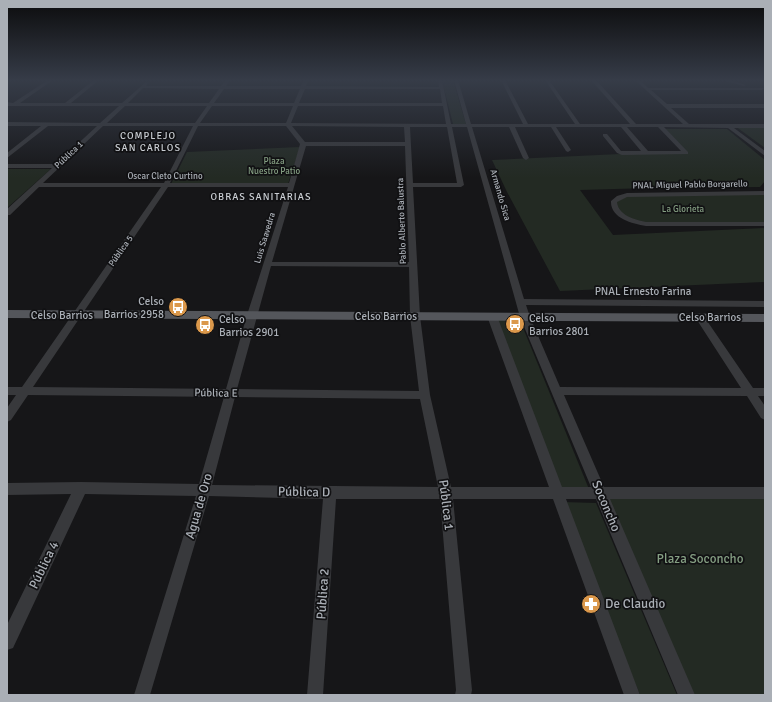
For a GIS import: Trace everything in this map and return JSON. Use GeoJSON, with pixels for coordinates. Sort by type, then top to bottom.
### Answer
{"type":"FeatureCollection","features":[{"type":"Feature","properties":{"kind":"main road","name":"Celso Barrios"},"geometry":{"type":"LineString","coordinates":[[7,314],[765,318]]}},
{"type":"Feature","properties":{"kind":"street","name":"Pública 1"},"geometry":{"type":"LineString","coordinates":[[7,213],[114,113]]}},
{"type":"Feature","properties":{"kind":"street","name":"Pública 5"},"geometry":{"type":"LineString","coordinates":[[7,418],[166,185],[196,125],[204,113]]}},
{"type":"Feature","properties":{"kind":"street"},"geometry":{"type":"LineString","coordinates":[[288,125],[293,113]]}},
{"type":"Feature","properties":{"kind":"street"},"geometry":{"type":"LineString","coordinates":[[410,184],[461,184],[448,113]]}},
{"type":"Feature","properties":{"kind":"street","name":"Armando Sica"},"geometry":{"type":"LineString","coordinates":[[465,113],[525,317]]}},
{"type":"Feature","properties":{"kind":"street"},"geometry":{"type":"LineString","coordinates":[[520,113],[526,125]]}},
{"type":"Feature","properties":{"kind":"street"},"geometry":{"type":"LineString","coordinates":[[570,113],[579,126]]}},
{"type":"Feature","properties":{"kind":"street"},"geometry":{"type":"LineString","coordinates":[[622,113],[634,126]]}},
{"type":"Feature","properties":{"kind":"street"},"geometry":{"type":"LineString","coordinates":[[673,113],[688,126]]}},
{"type":"Feature","properties":{"kind":"street"},"geometry":{"type":"LineString","coordinates":[[7,124],[765,126]]}},
{"type":"Feature","properties":{"kind":"street"},"geometry":{"type":"LineString","coordinates":[[7,156],[47,124]]}},
{"type":"Feature","properties":{"kind":"street"},"geometry":{"type":"LineString","coordinates":[[288,125],[303,144],[407,144]]}},
{"type":"Feature","properties":{"kind":"street","name":"Pablo Alberto Balustra"},"geometry":{"type":"LineString","coordinates":[[407,125],[415,316]]}},
{"type":"Feature","properties":{"kind":"street"},"geometry":{"type":"LineString","coordinates":[[511,125],[526,158]]}},
{"type":"Feature","properties":{"kind":"street"},"geometry":{"type":"LineString","coordinates":[[553,126],[568,150]]}},
{"type":"Feature","properties":{"kind":"street"},"geometry":{"type":"LineString","coordinates":[[622,126],[646,153]]}},
{"type":"Feature","properties":{"kind":"street"},"geometry":{"type":"LineString","coordinates":[[605,135],[619,152],[686,153],[660,126]]}},
{"type":"Feature","properties":{"kind":"street"},"geometry":{"type":"LineString","coordinates":[[729,126],[765,154]]}},
{"type":"Feature","properties":{"kind":"street","name":"Luis Saavedra"},"geometry":{"type":"LineString","coordinates":[[252,315],[303,144]]}},
{"type":"Feature","properties":{"kind":"street"},"geometry":{"type":"LineString","coordinates":[[7,166],[57,166]]}},
{"type":"Feature","properties":{"kind":"street","name":"Oscar Cleto Curtino"},"geometry":{"type":"LineString","coordinates":[[37,185],[292,185]]}},
{"type":"Feature","properties":{"kind":"street","name":"PNAL Miguel Pablo Borgarello"},"geometry":{"type":"LineString","coordinates":[[763,193],[627,195],[619,197],[614,201],[614,206],[617,211],[626,218],[646,224],[765,224]]}},
{"type":"Feature","properties":{"kind":"street"},"geometry":{"type":"LineString","coordinates":[[267,264],[414,265]]}},
{"type":"Feature","properties":{"kind":"street","name":"PNAL Ernesto Farina"},"geometry":{"type":"LineString","coordinates":[[521,302],[765,304]]}},
{"type":"Feature","properties":{"kind":"street","name":"Agua de Oro"},"geometry":{"type":"LineString","coordinates":[[142,695],[204,491],[252,315]]}},
{"type":"Feature","properties":{"kind":"street","name":"Pública 1"},"geometry":{"type":"LineString","coordinates":[[415,316],[425,395],[446,493],[464,690],[463,695]]}},
{"type":"Feature","properties":{"kind":"street"},"geometry":{"type":"LineString","coordinates":[[492,316],[632,695]]}},
{"type":"Feature","properties":{"kind":"street","name":"Soconcho"},"geometry":{"type":"LineString","coordinates":[[525,317],[687,695]]}},
{"type":"Feature","properties":{"kind":"street"},"geometry":{"type":"LineString","coordinates":[[700,317],[765,415]]}},
{"type":"Feature","properties":{"kind":"street","name":"Pública E"},"geometry":{"type":"LineString","coordinates":[[7,391],[425,395]]}},
{"type":"Feature","properties":{"kind":"street"},"geometry":{"type":"LineString","coordinates":[[557,391],[765,392]]}},
{"type":"Feature","properties":{"kind":"street","name":"Pública D"},"geometry":{"type":"LineString","coordinates":[[7,489],[81,488],[330,493],[765,493]]}},
{"type":"Feature","properties":{"kind":"street","name":"Pública 4"},"geometry":{"type":"LineString","coordinates":[[7,642],[81,488]]}},
{"type":"Feature","properties":{"kind":"street","name":"Pública 2"},"geometry":{"type":"LineString","coordinates":[[315,695],[330,493]]}},
{"type":"Feature","properties":{"kind":"green space"},"geometry":{"type":"Polygon","coordinates":[[[450,113],[463,113],[466,124],[453,124],[450,113]]]}},
{"type":"Feature","properties":{"kind":"green space"},"geometry":{"type":"Polygon","coordinates":[[[735,126],[765,126],[765,148],[735,126]]]}},
{"type":"Feature","properties":{"kind":"green space"},"geometry":{"type":"Polygon","coordinates":[[[663,129],[727,129],[765,160],[765,181],[760,187],[580,190],[613,235],[765,228],[765,282],[560,291],[507,192],[492,160],[620,154],[688,154],[663,129]]]}},
{"type":"Feature","properties":{"kind":"green space","name":"Plaza Nuestro Patio"},"geometry":{"type":"Polygon","coordinates":[[[300,147],[288,184],[171,184],[187,152],[300,147]]]}},
{"type":"Feature","properties":{"kind":"green space"},"geometry":{"type":"Polygon","coordinates":[[[7,169],[51,169],[7,208],[7,169]]]}},
{"type":"Feature","properties":{"kind":"green space","name":"La Glorieta"},"geometry":{"type":"Polygon","coordinates":[[[765,193],[765,224],[656,225],[625,218],[614,201],[627,195],[765,193]]]}},
{"type":"Feature","properties":{"kind":"green space"},"geometry":{"type":"Polygon","coordinates":[[[493,318],[519,318],[591,494],[561,494],[493,318]]]}},
{"type":"Feature","properties":{"kind":"green space","name":"Plaza Soconcho"},"geometry":{"type":"Polygon","coordinates":[[[601,493],[765,493],[765,695],[687,695],[601,493]]]}},
{"type":"Feature","properties":{"kind":"green space"},"geometry":{"type":"Polygon","coordinates":[[[562,502],[596,503],[677,695],[640,695],[562,502]]]}},
{"type":"Feature","properties":{"kind":"place","name":"Celso Barrios 2958"},"geometry":{"type":"Point","coordinates":[178,307]}},
{"type":"Feature","properties":{"kind":"place","name":"Celso Barrios 2801"},"geometry":{"type":"Point","coordinates":[515,324]}},
{"type":"Feature","properties":{"kind":"place","name":"Celso Barrios 2901"},"geometry":{"type":"Point","coordinates":[205,325]}},
{"type":"Feature","properties":{"kind":"place","name":"De Claudio"},"geometry":{"type":"Point","coordinates":[591,604]}},
{"type":"Feature","properties":{"kind":"district","name":"COMPLEJO SAN CARLOS"},"geometry":{"type":"Point","coordinates":[148,142]}},
{"type":"Feature","properties":{"kind":"district","name":"OBRAS SANITARIAS"},"geometry":{"type":"Point","coordinates":[261,197]}}]}
